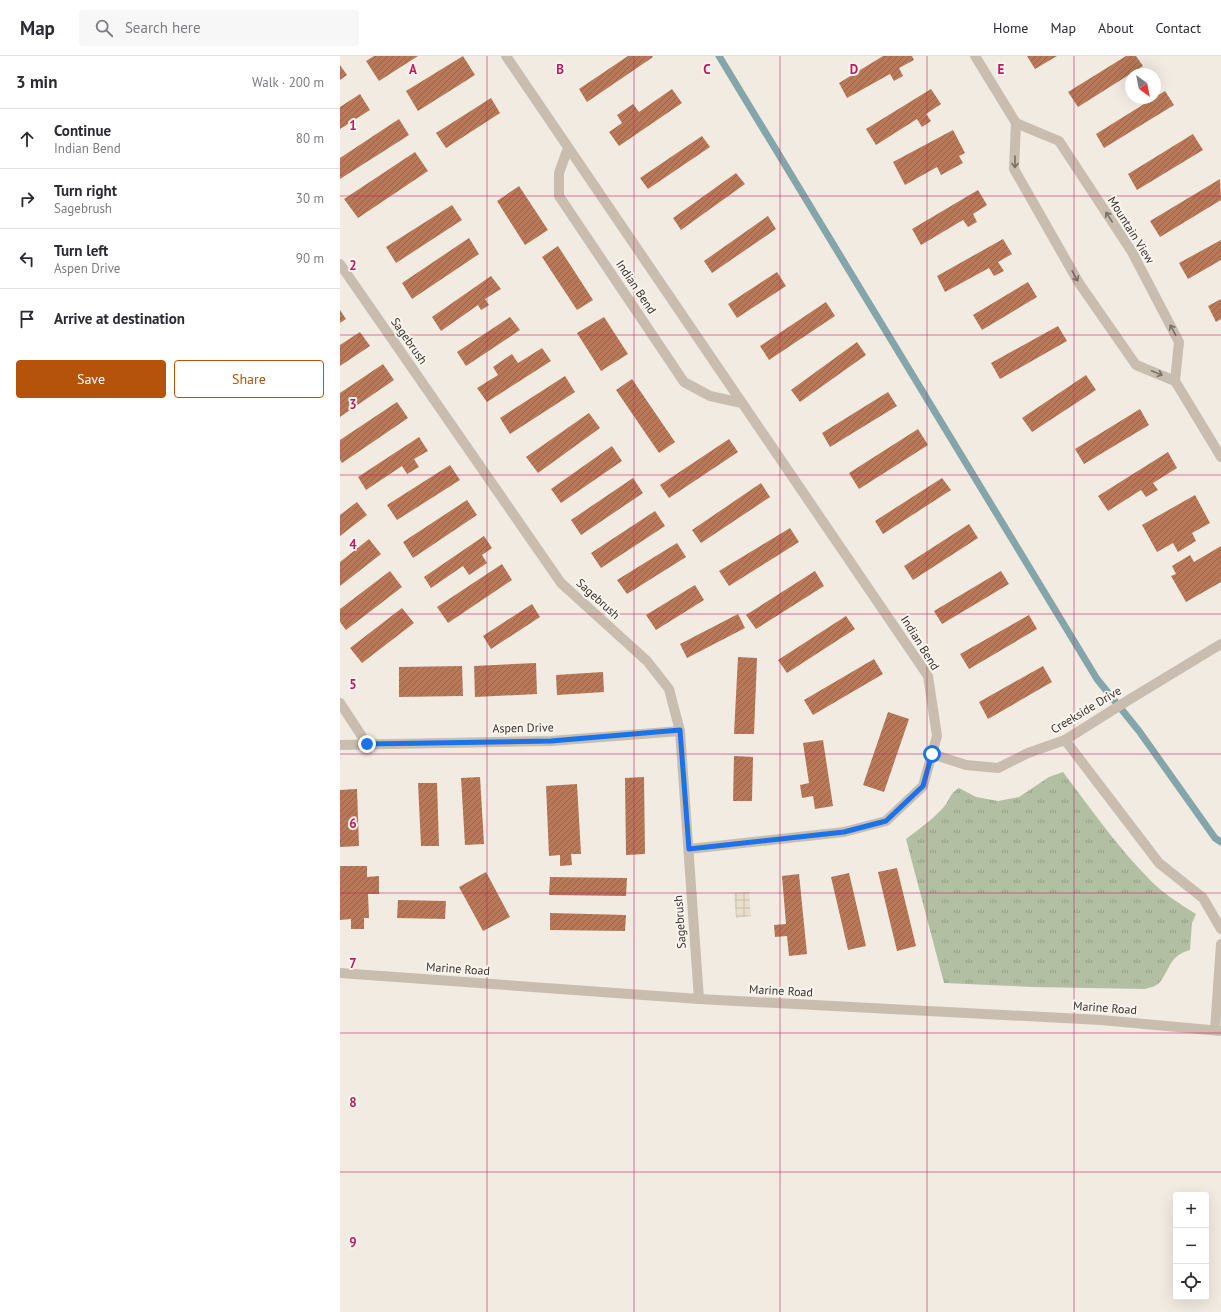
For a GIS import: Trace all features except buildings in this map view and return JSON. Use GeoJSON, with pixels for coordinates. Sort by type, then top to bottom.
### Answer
{"type":"FeatureCollection","features":[{"type":"Feature","properties":{"kind":"street","name":"Indian Bend"},"geometry":{"type":"LineString","coordinates":[[506,56],[928,676],[937,736],[923,786],[886,821],[844,832],[689,849]]}},
{"type":"Feature","properties":{"kind":"street"},"geometry":{"type":"LineString","coordinates":[[975,56],[1016,124],[1014,168],[1079,283],[1136,365],[1175,381],[1221,457]]}},
{"type":"Feature","properties":{"kind":"street","name":"Mountain View"},"geometry":{"type":"LineString","coordinates":[[1016,124],[1059,141],[1132,252],[1179,342],[1175,381]]}},
{"type":"Feature","properties":{"kind":"street","name":"Indian Bend"},"geometry":{"type":"LineString","coordinates":[[568,148],[559,173],[559,196],[684,382],[710,396],[742,403]]}},
{"type":"Feature","properties":{"kind":"street","name":"Sagebrush"},"geometry":{"type":"LineString","coordinates":[[341,268],[561,583],[647,661],[669,689],[680,730],[699,999]]}},
{"type":"Feature","properties":{"kind":"street","name":"Creekside Drive"},"geometry":{"type":"LineString","coordinates":[[932,754],[966,765],[998,768],[1028,753],[1064,740],[1127,700],[1221,644]]}},
{"type":"Feature","properties":{"kind":"street"},"geometry":{"type":"LineString","coordinates":[[340,703],[367,744]]}},
{"type":"Feature","properties":{"kind":"street","name":"Aspen Drive"},"geometry":{"type":"LineString","coordinates":[[340,745],[551,741],[680,730]]}},
{"type":"Feature","properties":{"kind":"street"},"geometry":{"type":"LineString","coordinates":[[1064,740],[1159,863],[1203,898],[1221,929]]}},
{"type":"Feature","properties":{"kind":"street"},"geometry":{"type":"LineString","coordinates":[[1218,1030],[1221,944]]}},
{"type":"Feature","properties":{"kind":"street","name":"Marine Road"},"geometry":{"type":"LineString","coordinates":[[340,973],[699,999],[1101,1020],[1218,1030]]}},
{"type":"Feature","properties":{"kind":"green space"},"geometry":{"type":"Polygon","coordinates":[[[1063,772],[1105,828],[1151,881],[1178,903],[1196,914],[1192,923],[1190,950],[1174,959],[1159,983],[1153,987],[1145,989],[1033,987],[944,983],[906,839],[939,812],[946,805],[951,795],[959,788],[976,797],[998,801],[1019,797],[1049,777],[1063,772]]]}},
{"type":"Feature","properties":{"kind":"shaded area"},"geometry":{"type":"Polygon","coordinates":[[[749,892],[751,916],[736,918],[734,893],[749,892]]]}},
{"type":"Feature","properties":{"kind":"waterway"},"geometry":{"type":"LineString","coordinates":[[719,56],[1097,679],[1139,731],[1215,838],[1221,842]]}},
{"type":"Feature","properties":{"kind":"route"},"geometry":{"type":"LineString","coordinates":[[367,744],[551,741],[680,730],[689,849],[844,832],[886,821],[923,786],[932,754]]}}]}
